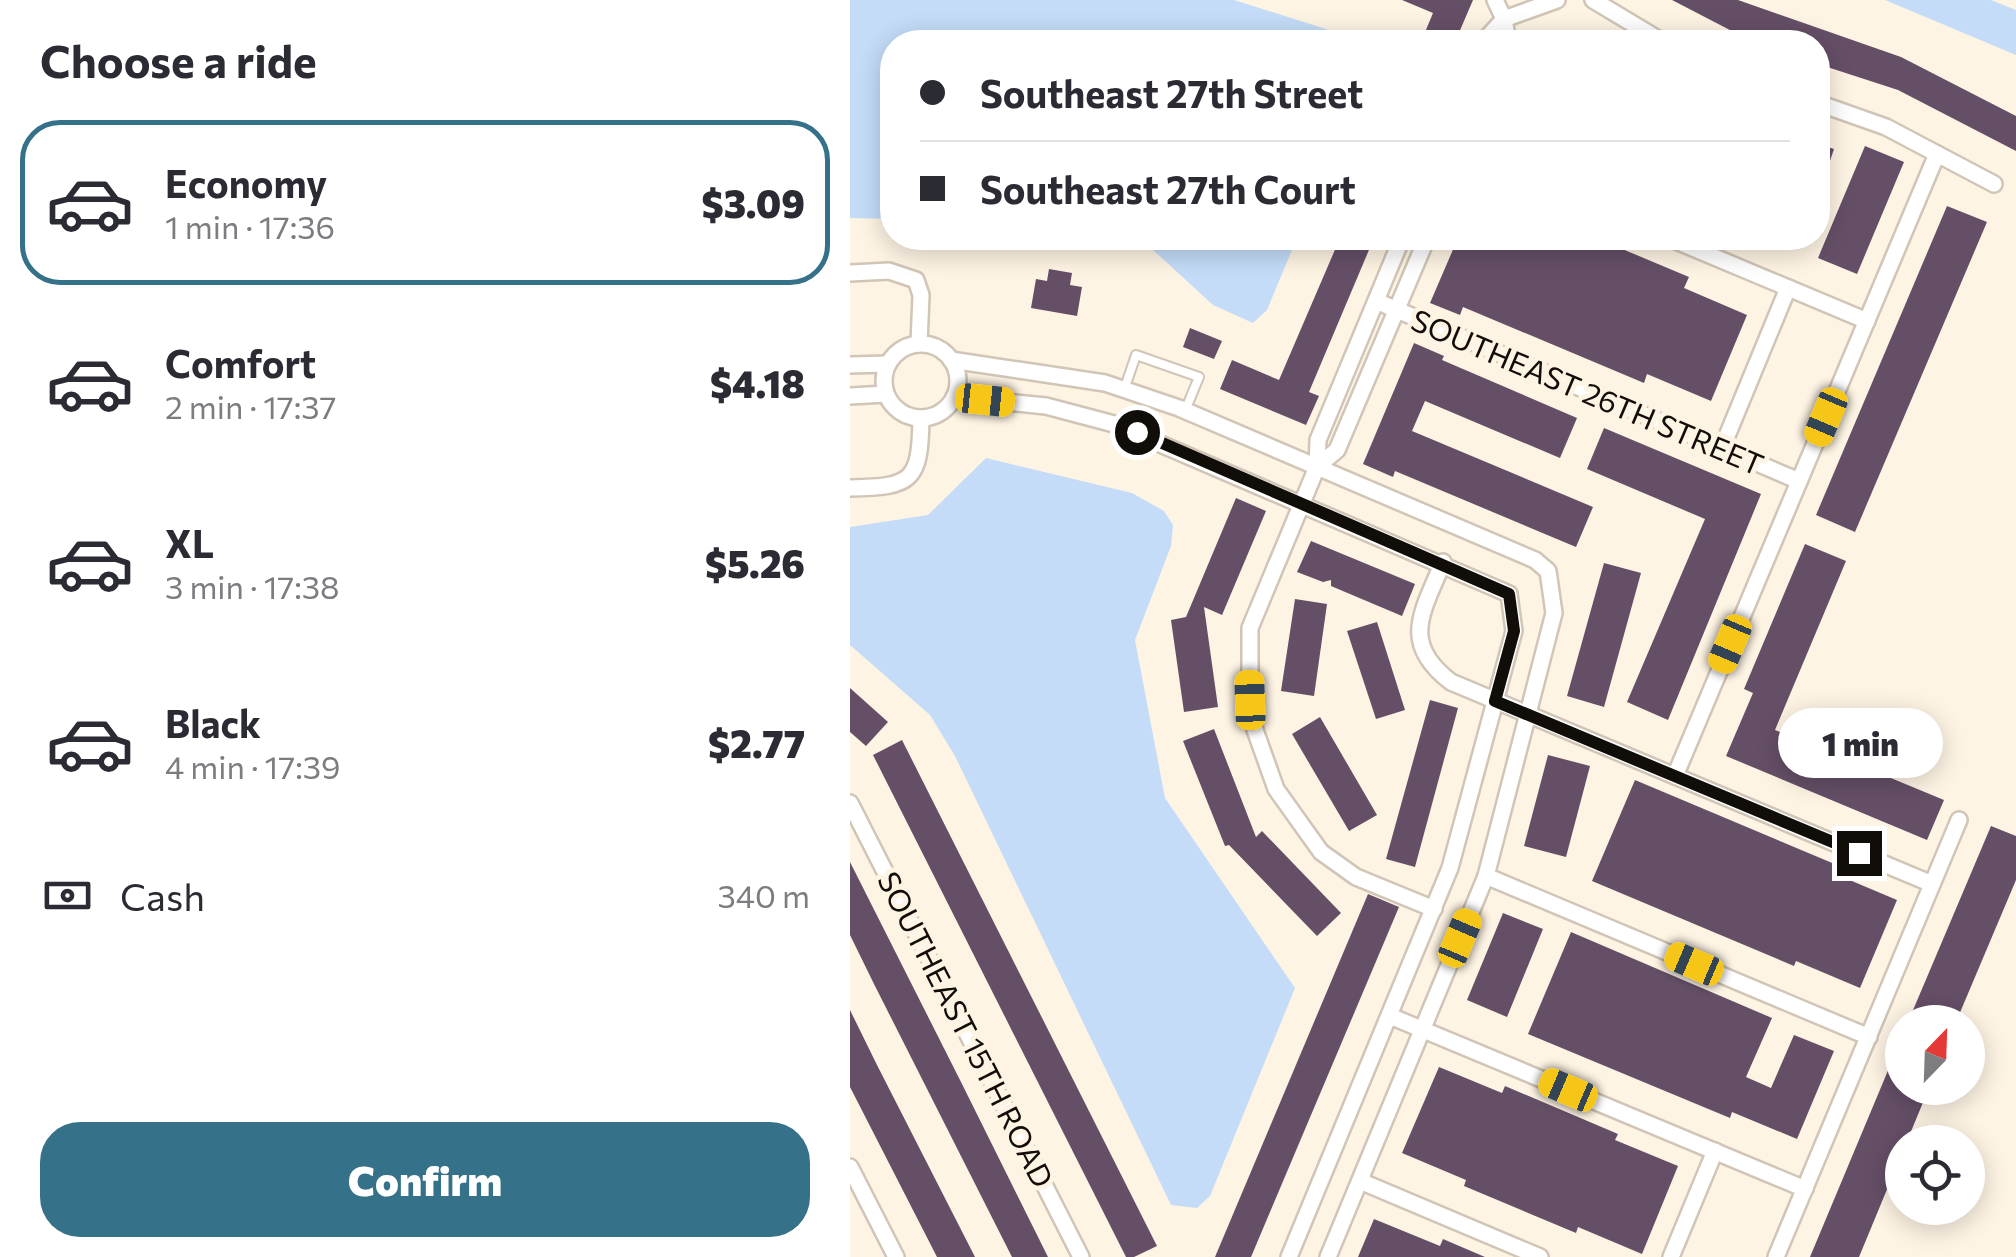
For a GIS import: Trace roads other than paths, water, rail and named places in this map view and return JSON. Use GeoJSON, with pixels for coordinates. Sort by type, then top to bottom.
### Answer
{"type":"FeatureCollection","features":[{"type":"Feature","properties":{"kind":"street"},"geometry":{"type":"LineString","coordinates":[[1495,0],[1506,30]]}},
{"type":"Feature","properties":{"kind":"street"},"geometry":{"type":"LineString","coordinates":[[1494,30],[1504,19],[1557,0]]}},
{"type":"Feature","properties":{"kind":"street"},"geometry":{"type":"LineString","coordinates":[[1593,0],[1643,30]]}},
{"type":"Feature","properties":{"kind":"street"},"geometry":{"type":"LineString","coordinates":[[1830,107],[1886,128],[1994,184]]}},
{"type":"Feature","properties":{"kind":"street"},"geometry":{"type":"LineString","coordinates":[[1674,776],[1938,154]]}},
{"type":"Feature","properties":{"kind":"street"},"geometry":{"type":"LineString","coordinates":[[1397,250],[1318,440],[1317,467],[1250,628],[1250,700],[1255,730],[1276,789],[1321,852],[1356,877],[1434,909]]}},
{"type":"Feature","properties":{"kind":"street"},"geometry":{"type":"LineString","coordinates":[[1317,467],[1338,450],[1422,250]]}},
{"type":"Feature","properties":{"kind":"street"},"geometry":{"type":"LineString","coordinates":[[1698,250],[1867,321]]}},
{"type":"Feature","properties":{"kind":"street"},"geometry":{"type":"LineString","coordinates":[[850,272],[889,271],[916,280],[921,295],[919,344]]}},
{"type":"Feature","properties":{"kind":"street"},"geometry":{"type":"LineString","coordinates":[[1722,448],[1788,288]]}},
{"type":"Feature","properties":{"kind":"street","name":"SOUTHEAST 26TH STREET"},"geometry":{"type":"LineString","coordinates":[[1376,301],[1799,481]]}},
{"type":"Feature","properties":{"kind":"street"},"geometry":{"type":"LineString","coordinates":[[951,360],[957,378],[954,397],[940,412],[922,418],[900,412],[886,394],[888,364],[900,350],[919,344],[932,346],[951,360],[1034,369],[1124,390],[1185,411],[1535,560],[1548,571],[1554,613],[1486,876],[1328,1257]]}},
{"type":"Feature","properties":{"kind":"street"},"geometry":{"type":"LineString","coordinates":[[850,365],[888,364]]}},
{"type":"Feature","properties":{"kind":"street"},"geometry":{"type":"LineString","coordinates":[[850,396],[886,394]]}},
{"type":"Feature","properties":{"kind":"street"},"geometry":{"type":"LineString","coordinates":[[954,397],[1046,406],[1114,424],[1443,562],[1509,594],[1514,631],[1450,868],[1289,1257]]}},
{"type":"Feature","properties":{"kind":"street"},"geometry":{"type":"LineString","coordinates":[[850,488],[892,488],[909,479],[920,461],[922,418]]}},
{"type":"Feature","properties":{"kind":"street"},"geometry":{"type":"LineString","coordinates":[[1443,562],[1418,629],[1420,650],[1430,666],[1451,682],[1932,884]]}},
{"type":"Feature","properties":{"kind":"street","name":"SOUTHEAST 15TH ROAD"},"geometry":{"type":"LineString","coordinates":[[850,803],[1081,1257]]}},
{"type":"Feature","properties":{"kind":"street"},"geometry":{"type":"LineString","coordinates":[[1776,1257],[1959,820]]}},
{"type":"Feature","properties":{"kind":"street"},"geometry":{"type":"LineString","coordinates":[[1486,876],[1868,1037]]}},
{"type":"Feature","properties":{"kind":"street"},"geometry":{"type":"LineString","coordinates":[[1390,1016],[1805,1188]]}},
{"type":"Feature","properties":{"kind":"street"},"geometry":{"type":"LineString","coordinates":[[1671,1257],[1714,1151]]}},
{"type":"Feature","properties":{"kind":"street"},"geometry":{"type":"LineString","coordinates":[[850,1166],[896,1257]]}},
{"type":"Feature","properties":{"kind":"street"},"geometry":{"type":"LineString","coordinates":[[1360,1181],[1540,1257]]}},
{"type":"Feature","properties":{"kind":"lane"},"geometry":{"type":"LineString","coordinates":[[1124,390],[1136,354],[1199,377],[1185,411]]}},
{"type":"Feature","properties":{"kind":"water"},"geometry":{"type":"Polygon","coordinates":[[[850,0],[1234,0],[1329,30],[880,30],[880,219],[850,218],[850,0]]]}},
{"type":"Feature","properties":{"kind":"water"},"geometry":{"type":"Polygon","coordinates":[[[1885,0],[1991,0],[2016,10],[2016,55],[1885,0]]]}},
{"type":"Feature","properties":{"kind":"water"},"geometry":{"type":"Polygon","coordinates":[[[1153,250],[1292,250],[1267,310],[1253,323],[1213,305],[1153,250]]]}},
{"type":"Feature","properties":{"kind":"water"},"geometry":{"type":"Polygon","coordinates":[[[986,458],[1132,493],[1164,511],[1173,525],[1171,546],[1135,640],[1165,798],[1295,988],[1210,1196],[1197,1208],[1171,1205],[955,756],[930,715],[850,645],[850,527],[928,515],[986,458]]]}}]}
